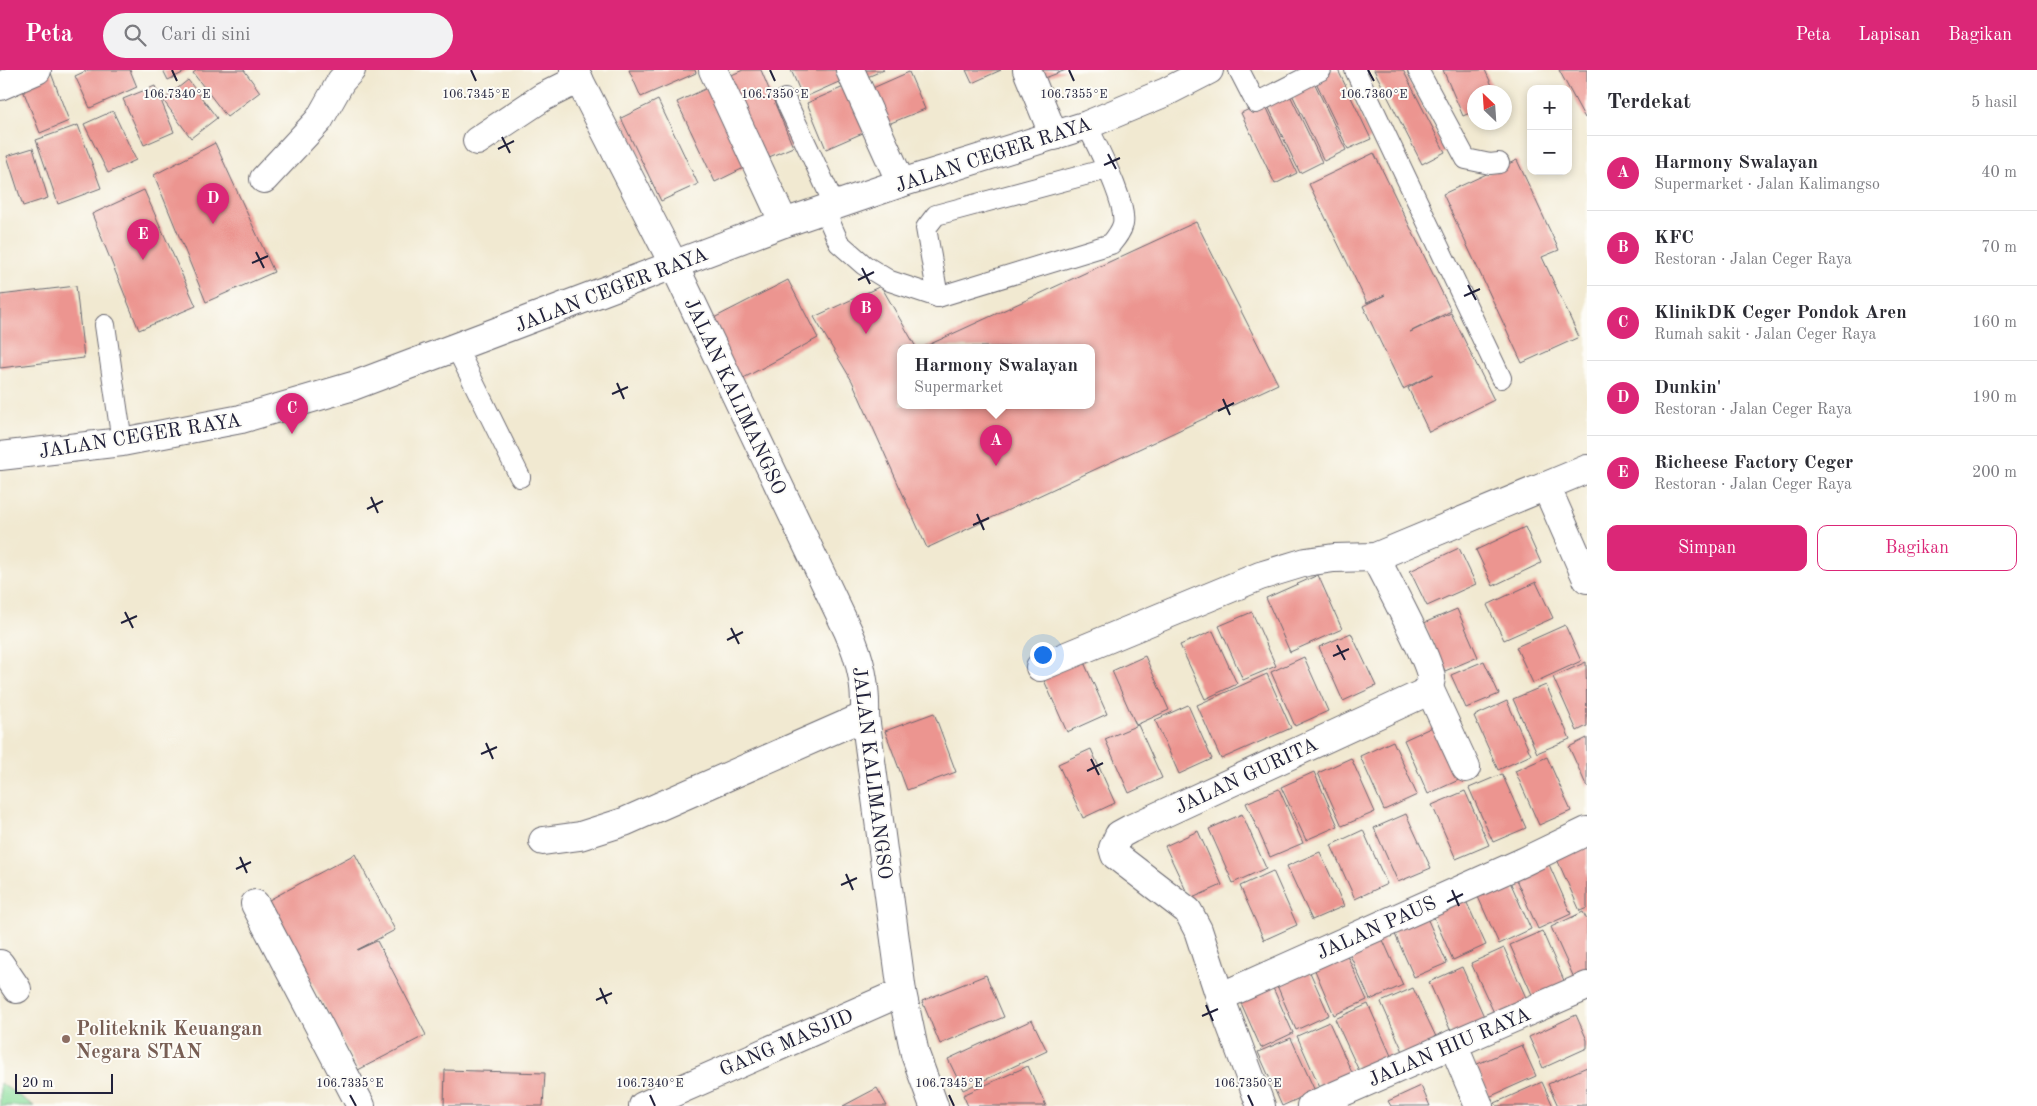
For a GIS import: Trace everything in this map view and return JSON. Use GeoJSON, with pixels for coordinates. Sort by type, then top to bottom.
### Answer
{"type":"FeatureCollection","features":[{"type":"Feature","properties":{"kind":"street"},"geometry":{"type":"LineString","coordinates":[[0,86],[37,70]]}},
{"type":"Feature","properties":{"kind":"street"},"geometry":{"type":"LineString","coordinates":[[264,179],[319,120],[341,81],[350,70]]}},
{"type":"Feature","properties":{"kind":"street"},"geometry":{"type":"LineString","coordinates":[[714,70],[784,223]]}},
{"type":"Feature","properties":{"kind":"street"},"geometry":{"type":"LineString","coordinates":[[850,70],[901,183]]}},
{"type":"Feature","properties":{"kind":"street"},"geometry":{"type":"LineString","coordinates":[[1027,70],[1054,136]]}},
{"type":"Feature","properties":{"kind":"street","name":"JALAN CEGER RAYA"},"geometry":{"type":"LineString","coordinates":[[0,456],[122,442],[241,419],[353,386],[784,223],[901,183],[1087,125],[1166,92],[1209,70]]}},
{"type":"Feature","properties":{"kind":"street"},"geometry":{"type":"LineString","coordinates":[[477,141],[577,74]]}},
{"type":"Feature","properties":{"kind":"street","name":"JALAN KALIMANGSO"},"geometry":{"type":"LineString","coordinates":[[577,74],[674,265],[855,647],[863,668],[866,691],[865,716],[902,992],[915,1054],[934,1106]]}},
{"type":"Feature","properties":{"kind":"street"},"geometry":{"type":"LineString","coordinates":[[1040,667],[1260,576],[1325,559],[1375,557],[1587,469]]}},
{"type":"Feature","properties":{"kind":"street"},"geometry":{"type":"LineString","coordinates":[[1546,486],[1587,579]]}},
{"type":"Feature","properties":{"kind":"street"},"geometry":{"type":"LineString","coordinates":[[1375,557],[1424,658],[1431,676],[1429,688],[1466,768]]}},
{"type":"Feature","properties":{"kind":"street","name":"JALAN GURITA"},"geometry":{"type":"LineString","coordinates":[[1220,997],[1198,930],[1188,911],[1115,855],[1113,848],[1119,835],[1422,694],[1429,688]]}},
{"type":"Feature","properties":{"kind":"street"},"geometry":{"type":"LineString","coordinates":[[543,841],[580,836],[624,822],[865,716]]}},
{"type":"Feature","properties":{"kind":"street","name":"JALAN PAUS"},"geometry":{"type":"LineString","coordinates":[[1220,997],[1523,862],[1587,831]]}},
{"type":"Feature","properties":{"kind":"street"},"geometry":{"type":"LineString","coordinates":[[255,904],[361,1106]]}},
{"type":"Feature","properties":{"kind":"street"},"geometry":{"type":"LineString","coordinates":[[0,964],[17,989]]}},
{"type":"Feature","properties":{"kind":"street","name":"JALAN HIU RAYA"},"geometry":{"type":"LineString","coordinates":[[1311,1106],[1587,986]]}},
{"type":"Feature","properties":{"kind":"street","name":"GANG MASJID"},"geometry":{"type":"LineString","coordinates":[[643,1106],[902,992]]}},
{"type":"Feature","properties":{"kind":"street"},"geometry":{"type":"LineString","coordinates":[[1220,997],[1261,1106]]}},
{"type":"Feature","properties":{"kind":"street"},"geometry":{"type":"LineString","coordinates":[[1452,1044],[1479,1106]]}},
{"type":"Feature","properties":{"kind":"lane"},"geometry":{"type":"LineString","coordinates":[[1239,70],[1256,103],[1321,70]]}},
{"type":"Feature","properties":{"kind":"lane"},"geometry":{"type":"LineString","coordinates":[[1355,70],[1501,378]]}},
{"type":"Feature","properties":{"kind":"lane"},"geometry":{"type":"LineString","coordinates":[[1418,70],[1466,159],[1490,164],[1499,163]]}},
{"type":"Feature","properties":{"kind":"lane"},"geometry":{"type":"LineString","coordinates":[[785,99],[829,207],[839,243],[864,265],[890,280],[938,297],[1111,244],[1119,235],[1123,223],[1121,206],[1087,125]]}},
{"type":"Feature","properties":{"kind":"lane"},"geometry":{"type":"LineString","coordinates":[[938,297],[926,228],[936,215],[1107,169]]}},
{"type":"Feature","properties":{"kind":"lane"},"geometry":{"type":"LineString","coordinates":[[105,325],[122,442]]}},
{"type":"Feature","properties":{"kind":"lane"},"geometry":{"type":"LineString","coordinates":[[456,347],[520,477]]}},
{"type":"Feature","properties":{"kind":"green space"},"geometry":{"type":"Polygon","coordinates":[[[0,1083],[34,1106],[0,1106],[0,1083]]]}},
{"type":"Feature","properties":{"kind":"building"},"geometry":{"type":"Polygon","coordinates":[[[88,70],[130,70],[137,87],[90,108],[75,76],[88,70]]]}},
{"type":"Feature","properties":{"kind":"building"},"geometry":{"type":"Polygon","coordinates":[[[163,70],[189,70],[168,80],[163,70]]]}},
{"type":"Feature","properties":{"kind":"building"},"geometry":{"type":"Polygon","coordinates":[[[197,70],[244,70],[260,92],[227,117],[193,73],[197,70]]]}},
{"type":"Feature","properties":{"kind":"building"},"geometry":{"type":"Polygon","coordinates":[[[629,70],[695,70],[696,73],[641,97],[629,70]]]}},
{"type":"Feature","properties":{"kind":"building"},"geometry":{"type":"Polygon","coordinates":[[[743,70],[761,70],[793,147],[762,160],[727,77],[743,70]]]}},
{"type":"Feature","properties":{"kind":"building"},"geometry":{"type":"Polygon","coordinates":[[[791,70],[836,70],[841,81],[803,98],[791,70]]]}},
{"type":"Feature","properties":{"kind":"building"},"geometry":{"type":"Polygon","coordinates":[[[861,70],[884,70],[865,78],[861,70]]]}},
{"type":"Feature","properties":{"kind":"building"},"geometry":{"type":"Polygon","coordinates":[[[966,70],[1001,70],[972,83],[966,70]]]}},
{"type":"Feature","properties":{"kind":"building"},"geometry":{"type":"Polygon","coordinates":[[[1033,70],[1066,70],[1037,81],[1033,70]]]}},
{"type":"Feature","properties":{"kind":"building"},"geometry":{"type":"Polygon","coordinates":[[[1332,70],[1338,70],[1371,139],[1348,149],[1314,78],[1332,70]]]}},
{"type":"Feature","properties":{"kind":"building"},"geometry":{"type":"Polygon","coordinates":[[[1374,70],[1403,70],[1445,152],[1422,164],[1374,70]]]}},
{"type":"Feature","properties":{"kind":"building"},"geometry":{"type":"Polygon","coordinates":[[[1443,70],[1485,70],[1492,85],[1467,85],[1467,114],[1463,116],[1443,70]]]}},
{"type":"Feature","properties":{"kind":"building"},"geometry":{"type":"Polygon","coordinates":[[[1559,70],[1587,70],[1587,117],[1585,118],[1572,94],[1572,85],[1567,85],[1559,70]]]}},
{"type":"Feature","properties":{"kind":"building"},"geometry":{"type":"Polygon","coordinates":[[[909,72],[925,109],[881,127],[866,91],[909,72]]]}},
{"type":"Feature","properties":{"kind":"building"},"geometry":{"type":"Polygon","coordinates":[[[51,73],[69,121],[40,133],[21,85],[51,73]]]}},
{"type":"Feature","properties":{"kind":"building"},"geometry":{"type":"Polygon","coordinates":[[[188,80],[217,118],[191,138],[163,100],[188,80]]]}},
{"type":"Feature","properties":{"kind":"building"},"geometry":{"type":"Polygon","coordinates":[[[1313,80],[1346,150],[1324,161],[1290,90],[1313,80]]]}},
{"type":"Feature","properties":{"kind":"building"},"geometry":{"type":"Polygon","coordinates":[[[716,84],[754,163],[715,182],[677,102],[716,84]]]}},
{"type":"Feature","properties":{"kind":"building"},"geometry":{"type":"Polygon","coordinates":[[[155,86],[174,132],[144,145],[123,99],[155,86]]]}},
{"type":"Feature","properties":{"kind":"building"},"geometry":{"type":"Polygon","coordinates":[[[846,86],[865,132],[826,149],[807,103],[846,86]]]}},
{"type":"Feature","properties":{"kind":"building"},"geometry":{"type":"Polygon","coordinates":[[[1288,91],[1322,162],[1300,173],[1266,102],[1288,91]]]}},
{"type":"Feature","properties":{"kind":"building"},"geometry":{"type":"Polygon","coordinates":[[[658,100],[698,184],[661,201],[621,118],[658,100]]]}},
{"type":"Feature","properties":{"kind":"building"},"geometry":{"type":"Polygon","coordinates":[[[1264,102],[1297,173],[1275,184],[1241,113],[1264,102]]]}},
{"type":"Feature","properties":{"kind":"building"},"geometry":{"type":"Polygon","coordinates":[[[113,111],[136,160],[108,173],[84,124],[113,111]]]}},
{"type":"Feature","properties":{"kind":"building"},"geometry":{"type":"Polygon","coordinates":[[[78,125],[101,188],[58,204],[36,140],[78,125]]]}},
{"type":"Feature","properties":{"kind":"building"},"geometry":{"type":"Polygon","coordinates":[[[215,143],[274,272],[206,302],[154,175],[215,143]]]}},
{"type":"Feature","properties":{"kind":"building"},"geometry":{"type":"Polygon","coordinates":[[[33,148],[48,198],[23,206],[7,156],[33,148]]]}},
{"type":"Feature","properties":{"kind":"building"},"geometry":{"type":"Polygon","coordinates":[[[1374,153],[1451,311],[1410,332],[1451,313],[1494,400],[1429,432],[1408,388],[1433,374],[1403,389],[1363,306],[1385,295],[1367,303],[1309,184],[1374,153]]]}},
{"type":"Feature","properties":{"kind":"building"},"geometry":{"type":"Polygon","coordinates":[[[1517,160],[1559,250],[1542,257],[1579,337],[1522,363],[1443,194],[1517,160]]]}},
{"type":"Feature","properties":{"kind":"building"},"geometry":{"type":"Polygon","coordinates":[[[144,190],[196,306],[139,330],[92,214],[144,190]]]}},
{"type":"Feature","properties":{"kind":"building"},"geometry":{"type":"Polygon","coordinates":[[[1196,222],[1278,384],[927,548],[852,381],[814,317],[881,286],[914,344],[897,344],[897,409],[1095,409],[1095,344],[931,344],[1196,222]]]}},
{"type":"Feature","properties":{"kind":"building"},"geometry":{"type":"Polygon","coordinates":[[[788,280],[818,338],[738,381],[708,321],[788,280]]]}},
{"type":"Feature","properties":{"kind":"building"},"geometry":{"type":"Polygon","coordinates":[[[76,286],[84,358],[0,368],[0,295],[76,286]]]}},
{"type":"Feature","properties":{"kind":"building"},"geometry":{"type":"Polygon","coordinates":[[[1525,527],[1541,563],[1493,586],[1476,550],[1525,527]]]}},
{"type":"Feature","properties":{"kind":"building"},"geometry":{"type":"Polygon","coordinates":[[[1459,548],[1476,584],[1427,606],[1410,571],[1459,548]]]}},
{"type":"Feature","properties":{"kind":"building"},"geometry":{"type":"Polygon","coordinates":[[[1318,575],[1342,629],[1290,652],[1266,598],[1318,575]]]}},
{"type":"Feature","properties":{"kind":"building"},"geometry":{"type":"Polygon","coordinates":[[[1536,582],[1553,618],[1504,640],[1487,605],[1536,582]]]}},
{"type":"Feature","properties":{"kind":"building"},"geometry":{"type":"Polygon","coordinates":[[[1457,609],[1478,657],[1445,671],[1424,623],[1457,609]]]}},
{"type":"Feature","properties":{"kind":"building"},"geometry":{"type":"Polygon","coordinates":[[[1252,612],[1276,666],[1243,680],[1219,626],[1252,612]]]}},
{"type":"Feature","properties":{"kind":"building"},"geometry":{"type":"Polygon","coordinates":[[[1565,625],[1581,661],[1533,683],[1516,647],[1565,625]]]}},
{"type":"Feature","properties":{"kind":"building"},"geometry":{"type":"Polygon","coordinates":[[[1213,631],[1237,684],[1205,699],[1180,645],[1213,631]]]}},
{"type":"Feature","properties":{"kind":"building"},"geometry":{"type":"Polygon","coordinates":[[[1351,633],[1376,686],[1343,701],[1319,647],[1351,633]]]}},
{"type":"Feature","properties":{"kind":"building"},"geometry":{"type":"Polygon","coordinates":[[[1145,656],[1169,710],[1136,725],[1112,671],[1145,656]]]}},
{"type":"Feature","properties":{"kind":"building"},"geometry":{"type":"Polygon","coordinates":[[[1304,657],[1328,711],[1295,726],[1271,672],[1304,657]]]}},
{"type":"Feature","properties":{"kind":"building"},"geometry":{"type":"Polygon","coordinates":[[[1083,660],[1107,714],[1067,732],[1043,678],[1083,660]]]}},
{"type":"Feature","properties":{"kind":"building"},"geometry":{"type":"Polygon","coordinates":[[[1484,661],[1499,694],[1466,708],[1451,675],[1484,661]]]}},
{"type":"Feature","properties":{"kind":"building"},"geometry":{"type":"Polygon","coordinates":[[[1586,662],[1587,726],[1577,731],[1553,677],[1586,662]]]}},
{"type":"Feature","properties":{"kind":"building"},"geometry":{"type":"Polygon","coordinates":[[[1267,674],[1291,728],[1221,759],[1197,705],[1267,674]]]}},
{"type":"Feature","properties":{"kind":"building"},"geometry":{"type":"Polygon","coordinates":[[[1546,685],[1570,739],[1537,753],[1513,699],[1546,685]]]}},
{"type":"Feature","properties":{"kind":"building"},"geometry":{"type":"Polygon","coordinates":[[[1507,701],[1531,755],[1498,770],[1474,716],[1507,701]]]}},
{"type":"Feature","properties":{"kind":"building"},"geometry":{"type":"Polygon","coordinates":[[[1188,705],[1212,759],[1179,774],[1155,720],[1188,705]]]}},
{"type":"Feature","properties":{"kind":"building"},"geometry":{"type":"Polygon","coordinates":[[[934,713],[956,772],[907,790],[885,731],[934,713]]]}},
{"type":"Feature","properties":{"kind":"building"},"geometry":{"type":"Polygon","coordinates":[[[1138,725],[1162,778],[1129,793],[1105,739],[1138,725]]]}},
{"type":"Feature","properties":{"kind":"building"},"geometry":{"type":"Polygon","coordinates":[[[1437,725],[1461,779],[1428,794],[1404,740],[1437,725]]]}},
{"type":"Feature","properties":{"kind":"building"},"geometry":{"type":"Polygon","coordinates":[[[1587,738],[1587,787],[1569,747],[1587,738]]]}},
{"type":"Feature","properties":{"kind":"building"},"geometry":{"type":"Polygon","coordinates":[[[1393,741],[1417,795],[1384,810],[1360,756],[1393,741]]]}},
{"type":"Feature","properties":{"kind":"building"},"geometry":{"type":"Polygon","coordinates":[[[1091,749],[1115,803],[1083,818],[1058,764],[1091,749]]]}},
{"type":"Feature","properties":{"kind":"building"},"geometry":{"type":"Polygon","coordinates":[[[1547,757],[1571,811],[1539,825],[1515,771],[1547,757]]]}},
{"type":"Feature","properties":{"kind":"building"},"geometry":{"type":"Polygon","coordinates":[[[1351,758],[1375,812],[1342,826],[1318,773],[1351,758]]]}},
{"type":"Feature","properties":{"kind":"building"},"geometry":{"type":"Polygon","coordinates":[[[1314,772],[1338,826],[1306,840],[1281,787],[1314,772]]]}},
{"type":"Feature","properties":{"kind":"building"},"geometry":{"type":"Polygon","coordinates":[[[1502,774],[1526,828],[1493,842],[1469,788],[1502,774]]]}},
{"type":"Feature","properties":{"kind":"building"},"geometry":{"type":"Polygon","coordinates":[[[1279,789],[1303,843],[1270,857],[1246,803],[1279,789]]]}},
{"type":"Feature","properties":{"kind":"building"},"geometry":{"type":"Polygon","coordinates":[[[1465,791],[1489,845],[1456,859],[1432,805],[1465,791]]]}},
{"type":"Feature","properties":{"kind":"building"},"geometry":{"type":"Polygon","coordinates":[[[1242,814],[1266,868],[1233,883],[1209,829],[1242,814]]]}},
{"type":"Feature","properties":{"kind":"building"},"geometry":{"type":"Polygon","coordinates":[[[1406,814],[1431,868],[1398,882],[1374,828],[1406,814]]]}},
{"type":"Feature","properties":{"kind":"building"},"geometry":{"type":"Polygon","coordinates":[[[1363,830],[1387,884],[1355,899],[1331,845],[1363,830]]]}},
{"type":"Feature","properties":{"kind":"building"},"geometry":{"type":"Polygon","coordinates":[[[1198,831],[1222,885],[1190,899],[1165,846],[1198,831]]]}},
{"type":"Feature","properties":{"kind":"building"},"geometry":{"type":"Polygon","coordinates":[[[1587,843],[1587,908],[1580,911],[1556,857],[1587,843]]]}},
{"type":"Feature","properties":{"kind":"building"},"geometry":{"type":"Polygon","coordinates":[[[1320,852],[1344,906],[1312,920],[1287,866],[1320,852]]]}},
{"type":"Feature","properties":{"kind":"building"},"geometry":{"type":"Polygon","coordinates":[[[355,854],[395,930],[357,950],[377,941],[426,1035],[358,1070],[269,900],[355,854]]]}},
{"type":"Feature","properties":{"kind":"building"},"geometry":{"type":"Polygon","coordinates":[[[1547,860],[1571,914],[1538,929],[1514,875],[1547,860]]]}},
{"type":"Feature","properties":{"kind":"building"},"geometry":{"type":"Polygon","coordinates":[[[1273,871],[1297,925],[1264,940],[1240,886],[1273,871]]]}},
{"type":"Feature","properties":{"kind":"building"},"geometry":{"type":"Polygon","coordinates":[[[1507,875],[1531,929],[1499,944],[1475,890],[1507,875]]]}},
{"type":"Feature","properties":{"kind":"building"},"geometry":{"type":"Polygon","coordinates":[[[1462,892],[1486,945],[1453,960],[1429,906],[1462,892]]]}},
{"type":"Feature","properties":{"kind":"building"},"geometry":{"type":"Polygon","coordinates":[[[1423,909],[1447,963],[1414,977],[1390,923],[1423,909]]]}},
{"type":"Feature","properties":{"kind":"building"},"geometry":{"type":"Polygon","coordinates":[[[1583,912],[1587,920],[1587,975],[1575,980],[1551,927],[1583,912]]]}},
{"type":"Feature","properties":{"kind":"building"},"geometry":{"type":"Polygon","coordinates":[[[1379,931],[1403,985],[1370,1000],[1346,946],[1379,931]]]}},
{"type":"Feature","properties":{"kind":"building"},"geometry":{"type":"Polygon","coordinates":[[[1542,931],[1566,985],[1534,999],[1510,945],[1542,931]]]}},
{"type":"Feature","properties":{"kind":"building"},"geometry":{"type":"Polygon","coordinates":[[[1343,946],[1367,1000],[1334,1015],[1311,961],[1343,946]]]}},
{"type":"Feature","properties":{"kind":"building"},"geometry":{"type":"Polygon","coordinates":[[[1504,948],[1528,1002],[1496,1017],[1471,963],[1504,948]]]}},
{"type":"Feature","properties":{"kind":"building"},"geometry":{"type":"Polygon","coordinates":[[[1305,961],[1329,1015],[1296,1030],[1273,976],[1305,961]]]}},
{"type":"Feature","properties":{"kind":"building"},"geometry":{"type":"Polygon","coordinates":[[[1462,967],[1486,1021],[1453,1036],[1429,982],[1462,967]]]}},
{"type":"Feature","properties":{"kind":"building"},"geometry":{"type":"Polygon","coordinates":[[[986,975],[1004,1017],[940,1044],[922,1001],[986,975]]]}},
{"type":"Feature","properties":{"kind":"building"},"geometry":{"type":"Polygon","coordinates":[[[1269,979],[1293,1033],[1261,1048],[1237,994],[1269,979]]]}},
{"type":"Feature","properties":{"kind":"building"},"geometry":{"type":"Polygon","coordinates":[[[1413,988],[1438,1041],[1405,1056],[1381,1002],[1413,988]]]}},
{"type":"Feature","properties":{"kind":"building"},"geometry":{"type":"Polygon","coordinates":[[[1368,1004],[1392,1058],[1360,1073],[1335,1019],[1368,1004]]]}},
{"type":"Feature","properties":{"kind":"building"},"geometry":{"type":"Polygon","coordinates":[[[1576,1015],[1587,1040],[1587,1048],[1543,1068],[1529,1037],[1576,1015]]]}},
{"type":"Feature","properties":{"kind":"building"},"geometry":{"type":"Polygon","coordinates":[[[1032,1020],[1047,1051],[963,1090],[948,1059],[1032,1020]]]}},
{"type":"Feature","properties":{"kind":"building"},"geometry":{"type":"Polygon","coordinates":[[[1329,1022],[1353,1075],[1321,1090],[1297,1036],[1329,1022]]]}},
{"type":"Feature","properties":{"kind":"building"},"geometry":{"type":"Polygon","coordinates":[[[1291,1038],[1315,1091],[1282,1106],[1258,1052],[1291,1038]]]}},
{"type":"Feature","properties":{"kind":"building"},"geometry":{"type":"Polygon","coordinates":[[[1522,1045],[1536,1076],[1489,1097],[1475,1065],[1522,1045]]]}},
{"type":"Feature","properties":{"kind":"building"},"geometry":{"type":"Polygon","coordinates":[[[1028,1066],[1046,1106],[968,1106],[963,1095],[1028,1066]]]}},
{"type":"Feature","properties":{"kind":"building"},"geometry":{"type":"Polygon","coordinates":[[[1587,1067],[1587,1105],[1558,1106],[1548,1084],[1587,1067]]]}},
{"type":"Feature","properties":{"kind":"building"},"geometry":{"type":"Polygon","coordinates":[[[445,1070],[545,1073],[543,1106],[444,1106],[445,1070]]]}},
{"type":"Feature","properties":{"kind":"building"},"geometry":{"type":"Polygon","coordinates":[[[1542,1082],[1553,1106],[1497,1106],[1495,1103],[1542,1082]]]}},
{"type":"Feature","properties":{"kind":"building"},"geometry":{"type":"Polygon","coordinates":[[[1421,1086],[1430,1106],[1391,1106],[1388,1101],[1421,1086]]]}},
{"type":"Feature","properties":{"kind":"building"},"geometry":{"type":"Polygon","coordinates":[[[877,1088],[887,1106],[843,1106],[877,1088]]]}},
{"type":"Feature","properties":{"kind":"place","name":"Dunkin'"},"geometry":{"type":"Point","coordinates":[213,224]}},
{"type":"Feature","properties":{"kind":"place","name":"Richeese Factory Ceger"},"geometry":{"type":"Point","coordinates":[143,260]}},
{"type":"Feature","properties":{"kind":"place","name":"KFC"},"geometry":{"type":"Point","coordinates":[866,334]}},
{"type":"Feature","properties":{"kind":"place","name":"KlinikDK Ceger Pondok Aren"},"geometry":{"type":"Point","coordinates":[292,434]}},
{"type":"Feature","properties":{"kind":"place","name":"Harmony Swalayan"},"geometry":{"type":"Point","coordinates":[996,466]}},
{"type":"Feature","properties":{"kind":"place","name":"Politeknik Keuangan Negara STAN"},"geometry":{"type":"Point","coordinates":[66,1039]}}]}
